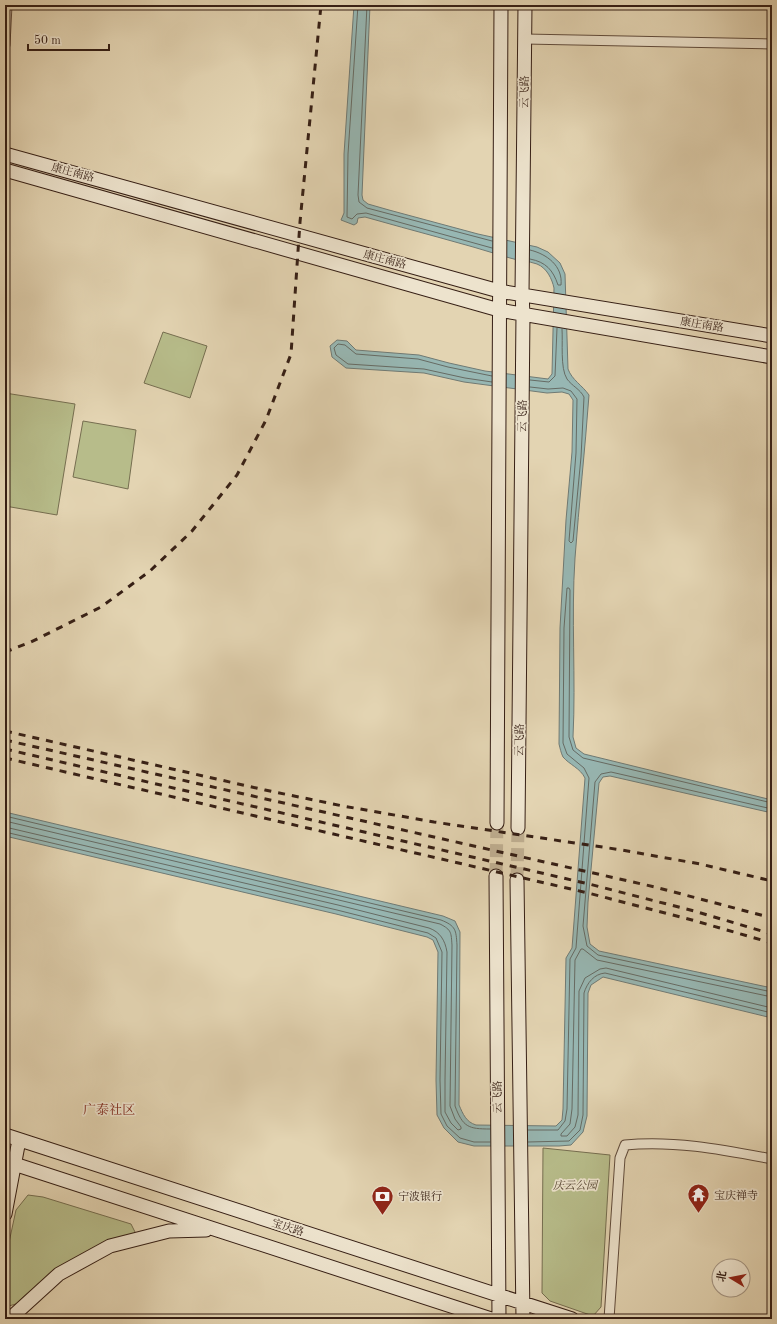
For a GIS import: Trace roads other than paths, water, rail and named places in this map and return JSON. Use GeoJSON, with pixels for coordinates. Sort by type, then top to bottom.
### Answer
{"type":"FeatureCollection","features":[{"type":"Feature","properties":{"kind":"main road","name":"云飞路"},"geometry":{"type":"LineString","coordinates":[[497,823],[501,5]]}},
{"type":"Feature","properties":{"kind":"main road","name":"云飞路"},"geometry":{"type":"LineString","coordinates":[[518,828],[525,5]]}},
{"type":"Feature","properties":{"kind":"main road","name":"康庄南路"},"geometry":{"type":"LineString","coordinates":[[5,154],[499,291],[772,336]]}},
{"type":"Feature","properties":{"kind":"main road","name":"康庄南路"},"geometry":{"type":"LineString","coordinates":[[5,170],[499,310],[772,356]]}},
{"type":"Feature","properties":{"kind":"main road","name":"云飞路"},"geometry":{"type":"LineString","coordinates":[[496,876],[499,1319]]}},
{"type":"Feature","properties":{"kind":"main road","name":"云飞路"},"geometry":{"type":"LineString","coordinates":[[517,880],[523,1319]]}},
{"type":"Feature","properties":{"kind":"main road","name":"宝庆路"},"geometry":{"type":"LineString","coordinates":[[5,1136],[572,1319]]}},
{"type":"Feature","properties":{"kind":"main road"},"geometry":{"type":"LineString","coordinates":[[5,1214],[10,1163],[19,1140]]}},
{"type":"Feature","properties":{"kind":"main road"},"geometry":{"type":"LineString","coordinates":[[10,1163],[491,1319]]}},
{"type":"Feature","properties":{"kind":"main road"},"geometry":{"type":"LineString","coordinates":[[11,1319],[58,1274],[110,1246],[169,1231],[217,1230]]}},
{"type":"Feature","properties":{"kind":"street"},"geometry":{"type":"LineString","coordinates":[[5,45],[7,5]]}},
{"type":"Feature","properties":{"kind":"street"},"geometry":{"type":"LineString","coordinates":[[525,39],[772,44]]}},
{"type":"Feature","properties":{"kind":"street"},"geometry":{"type":"LineString","coordinates":[[609,1319],[620,1158],[626,1146],[639,1144],[677,1145],[728,1151],[772,1159]]}},
{"type":"Feature","properties":{"kind":"water"},"geometry":{"type":"Polygon","coordinates":[[[354,5],[370,5],[363,200],[368,204],[389,210],[478,234],[537,247],[548,252],[560,263],[565,274],[568,369],[572,376],[589,395],[574,580],[573,737],[576,748],[584,754],[772,800],[772,813],[610,776],[603,777],[599,783],[588,902],[587,927],[590,944],[599,951],[772,988],[772,1018],[603,977],[591,985],[588,993],[587,1116],[583,1132],[571,1145],[474,1146],[458,1142],[444,1128],[437,1115],[436,1080],[438,952],[433,940],[427,937],[336,914],[5,836],[5,812],[443,916],[455,921],[460,932],[459,1105],[467,1120],[476,1125],[556,1126],[562,1120],[566,958],[572,948],[585,778],[563,757],[559,744],[560,628],[566,520],[572,452],[573,400],[569,394],[562,392],[547,393],[464,382],[424,373],[346,368],[332,357],[330,346],[337,340],[347,341],[356,350],[419,355],[485,371],[548,379],[552,374],[554,288],[544,268],[534,263],[513,259],[365,217],[358,218],[357,223],[354,225],[341,220],[344,213],[344,154],[354,5]]]}},
{"type":"Feature","properties":{"kind":"tunnel"},"geometry":{"type":"LineString","coordinates":[[496,876],[497,823]]}},
{"type":"Feature","properties":{"kind":"tunnel"},"geometry":{"type":"LineString","coordinates":[[517,880],[518,828]]}},
{"type":"Feature","properties":{"kind":"railway"},"geometry":{"type":"LineString","coordinates":[[5,652],[31,642],[101,607],[150,571],[192,531],[237,475],[266,420],[291,354],[300,222],[321,5]]}},
{"type":"Feature","properties":{"kind":"railway"},"geometry":{"type":"LineString","coordinates":[[5,731],[265,790],[343,806],[434,822],[622,850],[700,864],[772,881]]}},
{"type":"Feature","properties":{"kind":"railway"},"geometry":{"type":"LineString","coordinates":[[5,740],[655,887],[772,918]]}},
{"type":"Feature","properties":{"kind":"railway"},"geometry":{"type":"LineString","coordinates":[[5,749],[589,884],[694,911],[772,934]]}},
{"type":"Feature","properties":{"kind":"railway"},"geometry":{"type":"LineString","coordinates":[[5,758],[588,893],[692,920],[772,943]]}},
{"type":"Feature","properties":{"kind":"place","name":"宝庆禅寺"},"geometry":{"type":"Point","coordinates":[698,1214]}},
{"type":"Feature","properties":{"kind":"place","name":"宁波银行"},"geometry":{"type":"Point","coordinates":[383,1216]}},
{"type":"Feature","properties":{"kind":"district","name":"广泰社区"},"geometry":{"type":"Point","coordinates":[109,1109]}},
{"type":"Feature","properties":{"kind":"park label","name":"庆云公园"},"geometry":{"type":"Point","coordinates":[575,1185]}}]}
